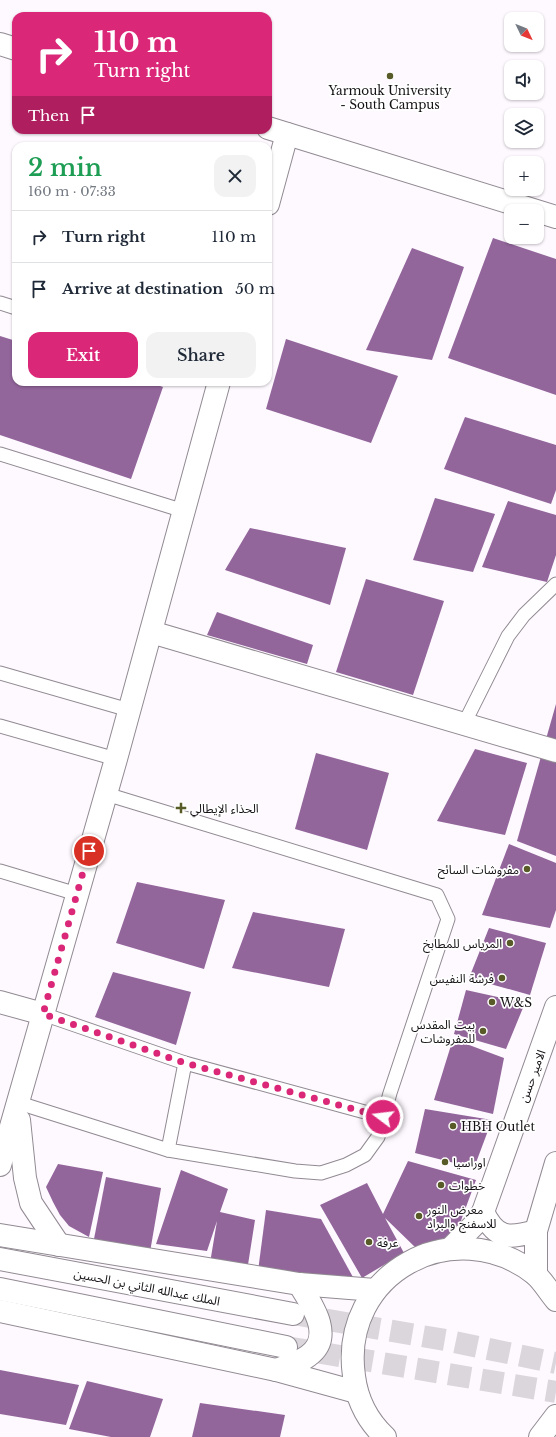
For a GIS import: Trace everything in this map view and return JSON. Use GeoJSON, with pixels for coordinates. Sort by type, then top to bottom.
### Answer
{"type":"FeatureCollection","features":[{"type":"Feature","properties":{"kind":"main road"},"geometry":{"type":"LineString","coordinates":[[0,44],[12,48]]}},
{"type":"Feature","properties":{"kind":"main road"},"geometry":{"type":"LineString","coordinates":[[272,175],[278,131],[556,216]]}},
{"type":"Feature","properties":{"kind":"main road"},"geometry":{"type":"LineString","coordinates":[[0,1165],[116,759],[218,386]]}},
{"type":"Feature","properties":{"kind":"main road"},"geometry":{"type":"LineString","coordinates":[[151,632],[556,751]]}},
{"type":"Feature","properties":{"kind":"main road"},"geometry":{"type":"LineString","coordinates":[[0,1002],[43,1014]]}},
{"type":"Feature","properties":{"kind":"main road","name":"الامير حسن"},"geometry":{"type":"LineString","coordinates":[[451,1248],[474,1225],[483,1212],[556,1007]]}},
{"type":"Feature","properties":{"kind":"main road"},"geometry":{"type":"LineString","coordinates":[[18,1103],[21,1149],[25,1178],[31,1203],[60,1245]]}},
{"type":"Feature","properties":{"kind":"main road"},"geometry":{"type":"LineString","coordinates":[[536,1275],[536,1231],[556,1162]]}},
{"type":"Feature","properties":{"kind":"main road"},"geometry":{"type":"LineString","coordinates":[[483,1212],[490,1226],[502,1234],[513,1236],[536,1231]]}},
{"type":"Feature","properties":{"kind":"main road"},"geometry":{"type":"LineString","coordinates":[[0,1235],[299,1284],[375,1290]]}},
{"type":"Feature","properties":{"kind":"main road"},"geometry":{"type":"LineString","coordinates":[[377,1433],[356,1392],[351,1357],[358,1321],[375,1290],[396,1269],[422,1255],[451,1248],[481,1249],[511,1258],[536,1275],[556,1300]]}},
{"type":"Feature","properties":{"kind":"main road","name":"الملك عبدالله الثاني بن الحسين"},"geometry":{"type":"LineString","coordinates":[[0,1259],[293,1314]]}},
{"type":"Feature","properties":{"kind":"main road"},"geometry":{"type":"LineString","coordinates":[[276,1370],[308,1357],[317,1348],[321,1336],[315,1308],[299,1284]]}},
{"type":"Feature","properties":{"kind":"main road"},"geometry":{"type":"LineString","coordinates":[[0,1289],[286,1346]]}},
{"type":"Feature","properties":{"kind":"main road"},"geometry":{"type":"LineString","coordinates":[[0,1311],[276,1370],[356,1392]]}},
{"type":"Feature","properties":{"kind":"main road"},"geometry":{"type":"LineString","coordinates":[[540,1437],[556,1416]]}},
{"type":"Feature","properties":{"kind":"main road"},"geometry":{"type":"LineString","coordinates":[[552,1437],[556,1436]]}},
{"type":"Feature","properties":{"kind":"lane"},"geometry":{"type":"LineString","coordinates":[[0,304],[12,307]]}},
{"type":"Feature","properties":{"kind":"lane"},"geometry":{"type":"LineString","coordinates":[[0,454],[184,511]]}},
{"type":"Feature","properties":{"kind":"lane"},"geometry":{"type":"LineString","coordinates":[[464,724],[508,636],[524,615],[556,584]]}},
{"type":"Feature","properties":{"kind":"lane"},"geometry":{"type":"LineString","coordinates":[[0,673],[129,710]]}},
{"type":"Feature","properties":{"kind":"lane"},"geometry":{"type":"LineString","coordinates":[[0,726],[116,759]]}},
{"type":"Feature","properties":{"kind":"lane"},"geometry":{"type":"LineString","coordinates":[[18,1103],[168,1150],[295,1171],[321,1173],[346,1165],[365,1154],[378,1137],[390,1093],[448,919],[437,895],[106,794]]}},
{"type":"Feature","properties":{"kind":"lane"},"geometry":{"type":"LineString","coordinates":[[0,871],[77,894]]}},
{"type":"Feature","properties":{"kind":"lane"},"geometry":{"type":"LineString","coordinates":[[43,1014],[185,1063],[383,1117]]}},
{"type":"Feature","properties":{"kind":"lane"},"geometry":{"type":"LineString","coordinates":[[168,1150],[185,1063]]}},
{"type":"Feature","properties":{"kind":"building"},"geometry":{"type":"Polygon","coordinates":[[[493,238],[504,242],[504,244],[511,244],[556,259],[556,395],[448,358],[493,238]]]}},
{"type":"Feature","properties":{"kind":"building"},"geometry":{"type":"Polygon","coordinates":[[[412,248],[464,267],[432,360],[366,350],[412,248]]]}},
{"type":"Feature","properties":{"kind":"building"},"geometry":{"type":"Polygon","coordinates":[[[0,336],[12,340],[12,386],[163,387],[131,479],[0,435],[0,336]]]}},
{"type":"Feature","properties":{"kind":"building"},"geometry":{"type":"Polygon","coordinates":[[[286,339],[398,376],[371,443],[266,409],[286,339]]]}},
{"type":"Feature","properties":{"kind":"building"},"geometry":{"type":"Polygon","coordinates":[[[465,417],[556,445],[556,490],[551,504],[444,469],[465,417]]]}},
{"type":"Feature","properties":{"kind":"building"},"geometry":{"type":"Polygon","coordinates":[[[435,498],[495,514],[473,572],[413,560],[435,498]]]}},
{"type":"Feature","properties":{"kind":"building"},"geometry":{"type":"Polygon","coordinates":[[[508,501],[556,515],[556,555],[547,582],[482,567],[508,501]]]}},
{"type":"Feature","properties":{"kind":"building"},"geometry":{"type":"Polygon","coordinates":[[[250,528],[346,548],[330,605],[225,570],[250,528]]]}},
{"type":"Feature","properties":{"kind":"building"},"geometry":{"type":"Polygon","coordinates":[[[366,579],[444,601],[413,695],[336,672],[366,579]]]}},
{"type":"Feature","properties":{"kind":"building"},"geometry":{"type":"Polygon","coordinates":[[[217,612],[313,645],[307,664],[207,635],[217,612]]]}},
{"type":"Feature","properties":{"kind":"building"},"geometry":{"type":"Polygon","coordinates":[[[556,704],[556,856],[517,841],[556,704]]]}},
{"type":"Feature","properties":{"kind":"building"},"geometry":{"type":"Polygon","coordinates":[[[475,749],[527,763],[505,835],[437,821],[475,749]]]}},
{"type":"Feature","properties":{"kind":"building"},"geometry":{"type":"Polygon","coordinates":[[[316,753],[389,773],[367,850],[295,829],[316,753]]]}},
{"type":"Feature","properties":{"kind":"building"},"geometry":{"type":"Polygon","coordinates":[[[509,844],[556,863],[556,910],[550,928],[482,915],[509,844]]]}},
{"type":"Feature","properties":{"kind":"building"},"geometry":{"type":"Polygon","coordinates":[[[137,882],[225,900],[204,969],[116,943],[137,882]]]}},
{"type":"Feature","properties":{"kind":"building"},"geometry":{"type":"Polygon","coordinates":[[[253,912],[345,929],[329,987],[232,968],[253,912]]]}},
{"type":"Feature","properties":{"kind":"building"},"geometry":{"type":"Polygon","coordinates":[[[489,928],[546,943],[530,995],[469,978],[489,928]]]}},
{"type":"Feature","properties":{"kind":"building"},"geometry":{"type":"Polygon","coordinates":[[[113,972],[191,992],[176,1045],[95,1017],[113,972]]]}},
{"type":"Feature","properties":{"kind":"building"},"geometry":{"type":"Polygon","coordinates":[[[466,990],[525,1003],[506,1049],[454,1034],[466,990]]]}},
{"type":"Feature","properties":{"kind":"building"},"geometry":{"type":"Polygon","coordinates":[[[453,1039],[504,1058],[493,1114],[434,1100],[453,1039]]]}},
{"type":"Feature","properties":{"kind":"building"},"geometry":{"type":"Polygon","coordinates":[[[425,1109],[492,1120],[474,1168],[415,1153],[425,1109]]]}},
{"type":"Feature","properties":{"kind":"building"},"geometry":{"type":"Polygon","coordinates":[[[408,1161],[476,1180],[456,1234],[416,1248],[385,1218],[404,1253],[362,1278],[320,1205],[367,1183],[383,1214],[408,1161]]]}},
{"type":"Feature","properties":{"kind":"building"},"geometry":{"type":"Polygon","coordinates":[[[58,1164],[103,1172],[89,1237],[69,1226],[60,1215],[46,1187],[58,1164]]]}},
{"type":"Feature","properties":{"kind":"building"},"geometry":{"type":"Polygon","coordinates":[[[181,1170],[228,1189],[220,1212],[255,1220],[247,1271],[210,1263],[217,1221],[207,1251],[156,1244],[181,1170]]]}},
{"type":"Feature","properties":{"kind":"building"},"geometry":{"type":"Polygon","coordinates":[[[106,1177],[161,1188],[150,1252],[94,1239],[106,1177]]]}},
{"type":"Feature","properties":{"kind":"building"},"geometry":{"type":"Polygon","coordinates":[[[266,1210],[321,1219],[354,1279],[258,1271],[266,1210]]]}},
{"type":"Feature","properties":{"kind":"building"},"geometry":{"type":"Polygon","coordinates":[[[0,1370],[79,1385],[66,1425],[0,1414],[0,1370]]]}},
{"type":"Feature","properties":{"kind":"building"},"geometry":{"type":"Polygon","coordinates":[[[87,1381],[163,1399],[150,1437],[111,1437],[69,1429],[87,1381]]]}},
{"type":"Feature","properties":{"kind":"building"},"geometry":{"type":"Polygon","coordinates":[[[200,1403],[285,1415],[280,1437],[192,1437],[200,1403]]]}},
{"type":"Feature","properties":{"kind":"tunnel"},"geometry":{"type":"LineString","coordinates":[[293,1314],[445,1340],[556,1363]]}},
{"type":"Feature","properties":{"kind":"tunnel"},"geometry":{"type":"LineString","coordinates":[[286,1347],[556,1392]]}},
{"type":"Feature","properties":{"kind":"place","name":"Yarmouk University - South Campus"},"geometry":{"type":"Point","coordinates":[390,76]}},
{"type":"Feature","properties":{"kind":"place","name":"الحذاء الإيطالي"},"geometry":{"type":"Point","coordinates":[181,808]}},
{"type":"Feature","properties":{"kind":"place","name":"مفروشات السائح"},"geometry":{"type":"Point","coordinates":[527,869]}},
{"type":"Feature","properties":{"kind":"place","name":"المرياس للمطابخ"},"geometry":{"type":"Point","coordinates":[510,943]}},
{"type":"Feature","properties":{"kind":"place","name":"فرشة النفيس"},"geometry":{"type":"Point","coordinates":[502,978]}},
{"type":"Feature","properties":{"kind":"place","name":"W&S"},"geometry":{"type":"Point","coordinates":[492,1002]}},
{"type":"Feature","properties":{"kind":"place","name":"بيت المقدس للمفروشات"},"geometry":{"type":"Point","coordinates":[483,1031]}},
{"type":"Feature","properties":{"kind":"place","name":"HBH Outlet"},"geometry":{"type":"Point","coordinates":[453,1126]}},
{"type":"Feature","properties":{"kind":"place","name":"اوراسيا"},"geometry":{"type":"Point","coordinates":[445,1162]}},
{"type":"Feature","properties":{"kind":"place","name":"خطوات"},"geometry":{"type":"Point","coordinates":[441,1185]}},
{"type":"Feature","properties":{"kind":"place","name":"معرض النور للاسفنج والبراد"},"geometry":{"type":"Point","coordinates":[419,1216]}},
{"type":"Feature","properties":{"kind":"place","name":"عرفة"},"geometry":{"type":"Point","coordinates":[369,1242]}},
{"type":"Feature","properties":{"kind":"route"},"geometry":{"type":"LineString","coordinates":[[89,851],[43,1014],[185,1063],[383,1117]]}}]}
